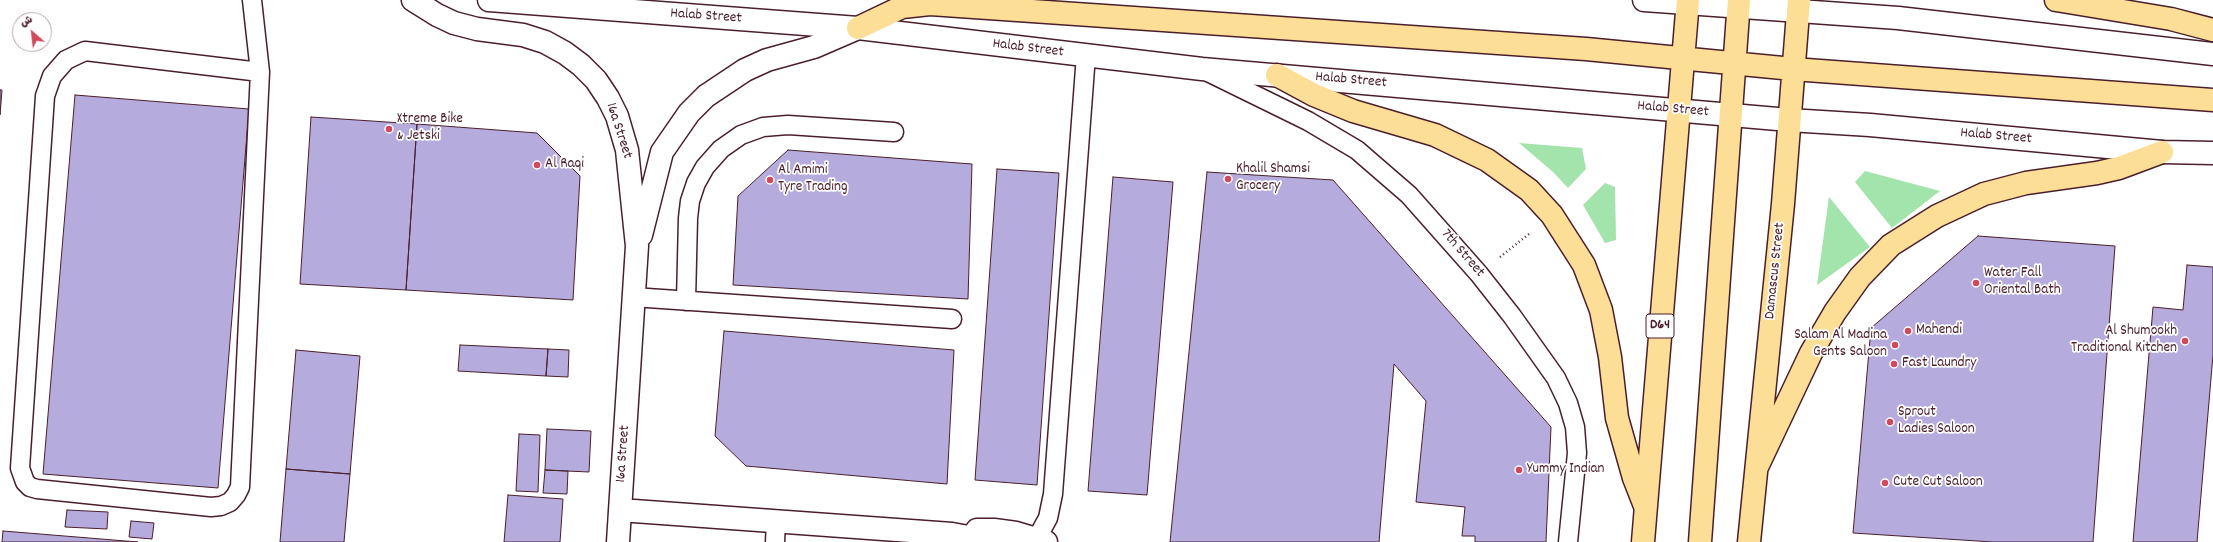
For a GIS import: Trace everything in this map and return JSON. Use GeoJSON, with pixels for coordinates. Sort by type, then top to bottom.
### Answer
{"type":"FeatureCollection","features":[{"type":"Feature","properties":{"kind":"main road"},"geometry":{"type":"LineString","coordinates":[[2056,0],[2171,19],[2213,30]]}},
{"type":"Feature","properties":{"kind":"main road","name":"D64"},"geometry":{"type":"LineString","coordinates":[[1643,542],[1688,2]]}},
{"type":"Feature","properties":{"kind":"main road"},"geometry":{"type":"LineString","coordinates":[[1700,542],[1739,3]]}},
{"type":"Feature","properties":{"kind":"main road"},"geometry":{"type":"LineString","coordinates":[[858,28],[902,7],[930,4],[1586,49],[1793,69],[2213,100]]}},
{"type":"Feature","properties":{"kind":"main road","name":"Damascus Street"},"geometry":{"type":"LineString","coordinates":[[1749,542],[1782,219],[1798,5]]}},
{"type":"Feature","properties":{"kind":"main road"},"geometry":{"type":"LineString","coordinates":[[1277,75],[1314,95],[1353,111],[1434,135],[1487,160],[1529,190],[1552,215],[1584,265],[1601,310],[1610,357],[1617,418],[1634,478],[1645,506]]}},
{"type":"Feature","properties":{"kind":"main road"},"geometry":{"type":"LineString","coordinates":[[1757,467],[1811,353],[1835,312],[1860,277],[1891,245],[1937,216],[1984,194],[2026,183],[2075,177],[2112,170],[2162,152]]}},
{"type":"Feature","properties":{"kind":"street","name":"16a Street"},"geometry":{"type":"LineString","coordinates":[[413,0],[437,15],[454,23],[477,29],[523,35],[545,42],[576,61],[596,80],[608,98],[617,116],[627,150],[637,246]]}},
{"type":"Feature","properties":{"kind":"street","name":"Halab Street"},"geometry":{"type":"LineString","coordinates":[[489,0],[858,28],[1086,55],[1277,75],[1789,120],[1870,125],[2162,152],[2213,153]]}},
{"type":"Feature","properties":{"kind":"street"},"geometry":{"type":"LineString","coordinates":[[1644,0],[1798,5],[2213,54]]}},
{"type":"Feature","properties":{"kind":"street","name":"16a Street"},"geometry":{"type":"LineString","coordinates":[[618,542],[637,246],[662,152],[689,113],[706,96],[745,70],[767,60],[814,48],[858,28]]}},
{"type":"Feature","properties":{"kind":"street"},"geometry":{"type":"LineString","coordinates":[[620,510],[776,531],[952,534],[994,530],[1041,540]]}},
{"type":"Feature","properties":{"kind":"street"},"geometry":{"type":"LineString","coordinates":[[952,534],[995,542]]}},
{"type":"Feature","properties":{"kind":"lane"},"geometry":{"type":"LineString","coordinates":[[252,0],[260,72],[240,487],[236,495],[225,504],[211,507],[37,489],[30,487],[25,482],[20,468],[45,96],[52,76],[66,60],[85,51],[260,72]]}},
{"type":"Feature","properties":{"kind":"lane"},"geometry":{"type":"LineString","coordinates":[[1041,540],[1048,518],[1053,494],[1086,55]]}},
{"type":"Feature","properties":{"kind":"lane","name":"7th Street"},"geometry":{"type":"LineString","coordinates":[[1202,68],[1308,121],[1357,150],[1409,195],[1479,274],[1512,316],[1556,378],[1568,402],[1575,427],[1577,453],[1568,542]]}},
{"type":"Feature","properties":{"kind":"lane"},"geometry":{"type":"LineString","coordinates":[[686,301],[690,201],[696,183],[705,167],[721,149],[741,136],[763,128],[788,125],[894,132]]}},
{"type":"Feature","properties":{"kind":"lane"},"geometry":{"type":"LineString","coordinates":[[633,297],[952,319]]}},
{"type":"Feature","properties":{"kind":"path"},"geometry":{"type":"LineString","coordinates":[[1479,274],[1552,215]]}},
{"type":"Feature","properties":{"kind":"green space"},"geometry":{"type":"Polygon","coordinates":[[[1519,143],[1582,148],[1586,169],[1568,188],[1553,172],[1519,143]]]}},
{"type":"Feature","properties":{"kind":"green space"},"geometry":{"type":"Polygon","coordinates":[[[1865,171],[1940,191],[1892,228],[1855,182],[1865,171]]]}},
{"type":"Feature","properties":{"kind":"green space"},"geometry":{"type":"Polygon","coordinates":[[[1605,183],[1615,187],[1616,240],[1605,243],[1583,205],[1605,183]]]}},
{"type":"Feature","properties":{"kind":"green space"},"geometry":{"type":"Polygon","coordinates":[[[1829,197],[1870,247],[1817,285],[1829,197]]]}},
{"type":"Feature","properties":{"kind":"building"},"geometry":{"type":"Polygon","coordinates":[[[0,90],[2,90],[0,115],[0,90]]]}},
{"type":"Feature","properties":{"kind":"building"},"geometry":{"type":"Polygon","coordinates":[[[75,95],[249,109],[218,488],[43,474],[75,95]]]}},
{"type":"Feature","properties":{"kind":"building"},"geometry":{"type":"Polygon","coordinates":[[[311,117],[417,124],[406,290],[300,284],[311,117]]]}},
{"type":"Feature","properties":{"kind":"building"},"geometry":{"type":"Polygon","coordinates":[[[417,124],[537,133],[580,176],[573,300],[406,290],[417,124]]]}},
{"type":"Feature","properties":{"kind":"building"},"geometry":{"type":"Polygon","coordinates":[[[788,150],[972,164],[968,299],[733,285],[738,196],[788,150]]]}},
{"type":"Feature","properties":{"kind":"building"},"geometry":{"type":"Polygon","coordinates":[[[997,169],[1059,173],[1037,485],[975,480],[997,169]]]}},
{"type":"Feature","properties":{"kind":"building"},"geometry":{"type":"Polygon","coordinates":[[[1207,172],[1333,180],[1551,427],[1546,542],[1475,542],[1475,536],[1462,536],[1465,507],[1416,502],[1426,401],[1394,364],[1379,542],[1170,542],[1207,172]]]}},
{"type":"Feature","properties":{"kind":"building"},"geometry":{"type":"Polygon","coordinates":[[[1113,177],[1173,182],[1147,495],[1088,491],[1113,177]]]}},
{"type":"Feature","properties":{"kind":"building"},"geometry":{"type":"Polygon","coordinates":[[[1978,236],[2115,246],[2093,542],[1993,542],[1853,533],[1871,328],[1978,236]]]}},
{"type":"Feature","properties":{"kind":"building"},"geometry":{"type":"Polygon","coordinates":[[[2187,265],[2213,267],[2213,355],[2197,542],[2133,542],[2153,307],[2183,310],[2187,265]]]}},
{"type":"Feature","properties":{"kind":"building"},"geometry":{"type":"Polygon","coordinates":[[[724,331],[954,350],[947,484],[746,466],[715,436],[724,331]]]}},
{"type":"Feature","properties":{"kind":"building"},"geometry":{"type":"Polygon","coordinates":[[[460,345],[548,349],[546,376],[458,371],[460,345]]]}},
{"type":"Feature","properties":{"kind":"building"},"geometry":{"type":"Polygon","coordinates":[[[548,349],[569,350],[568,377],[546,376],[548,349]]]}},
{"type":"Feature","properties":{"kind":"building"},"geometry":{"type":"Polygon","coordinates":[[[296,350],[360,356],[350,474],[286,469],[296,350]]]}},
{"type":"Feature","properties":{"kind":"building"},"geometry":{"type":"Polygon","coordinates":[[[547,429],[591,431],[589,472],[545,470],[547,429]]]}},
{"type":"Feature","properties":{"kind":"building"},"geometry":{"type":"Polygon","coordinates":[[[519,434],[540,435],[538,492],[516,491],[519,434]]]}},
{"type":"Feature","properties":{"kind":"building"},"geometry":{"type":"Polygon","coordinates":[[[286,469],[350,474],[344,542],[280,542],[286,469]]]}},
{"type":"Feature","properties":{"kind":"building"},"geometry":{"type":"Polygon","coordinates":[[[545,470],[568,471],[567,494],[543,493],[545,470]]]}},
{"type":"Feature","properties":{"kind":"building"},"geometry":{"type":"Polygon","coordinates":[[[508,495],[563,499],[560,542],[504,542],[508,495]]]}},
{"type":"Feature","properties":{"kind":"building"},"geometry":{"type":"Polygon","coordinates":[[[67,510],[108,512],[107,529],[65,527],[67,510]]]}},
{"type":"Feature","properties":{"kind":"building"},"geometry":{"type":"Polygon","coordinates":[[[131,521],[154,523],[152,539],[129,537],[131,521]]]}},
{"type":"Feature","properties":{"kind":"building"},"geometry":{"type":"Polygon","coordinates":[[[3,531],[138,542],[2,542],[3,531]]]}},
{"type":"Feature","properties":{"kind":"place","name":"Xtreme Bike & Jetski"},"geometry":{"type":"Point","coordinates":[389,129]}},
{"type":"Feature","properties":{"kind":"place","name":"Al Raqi"},"geometry":{"type":"Point","coordinates":[537,165]}},
{"type":"Feature","properties":{"kind":"place","name":"Khalil Shamsi Grocery"},"geometry":{"type":"Point","coordinates":[1228,179]}},
{"type":"Feature","properties":{"kind":"place","name":"Al Amimi Tyre Trading"},"geometry":{"type":"Point","coordinates":[770,180]}},
{"type":"Feature","properties":{"kind":"place","name":"Water Fall Oriental Bath"},"geometry":{"type":"Point","coordinates":[1976,283]}},
{"type":"Feature","properties":{"kind":"place","name":"Mahendi"},"geometry":{"type":"Point","coordinates":[1908,331]}},
{"type":"Feature","properties":{"kind":"place","name":"Al Shumookh Traditional Kitchen"},"geometry":{"type":"Point","coordinates":[2185,341]}},
{"type":"Feature","properties":{"kind":"place","name":"Salam Al Madina Gents Saloon"},"geometry":{"type":"Point","coordinates":[1895,345]}},
{"type":"Feature","properties":{"kind":"place","name":"Fast Laundry"},"geometry":{"type":"Point","coordinates":[1894,364]}},
{"type":"Feature","properties":{"kind":"place","name":"Sprout Ladies Saloon"},"geometry":{"type":"Point","coordinates":[1890,422]}},
{"type":"Feature","properties":{"kind":"place","name":"Yummy Indian"},"geometry":{"type":"Point","coordinates":[1519,470]}},
{"type":"Feature","properties":{"kind":"place","name":"Cute Cut Saloon"},"geometry":{"type":"Point","coordinates":[1885,483]}}]}
